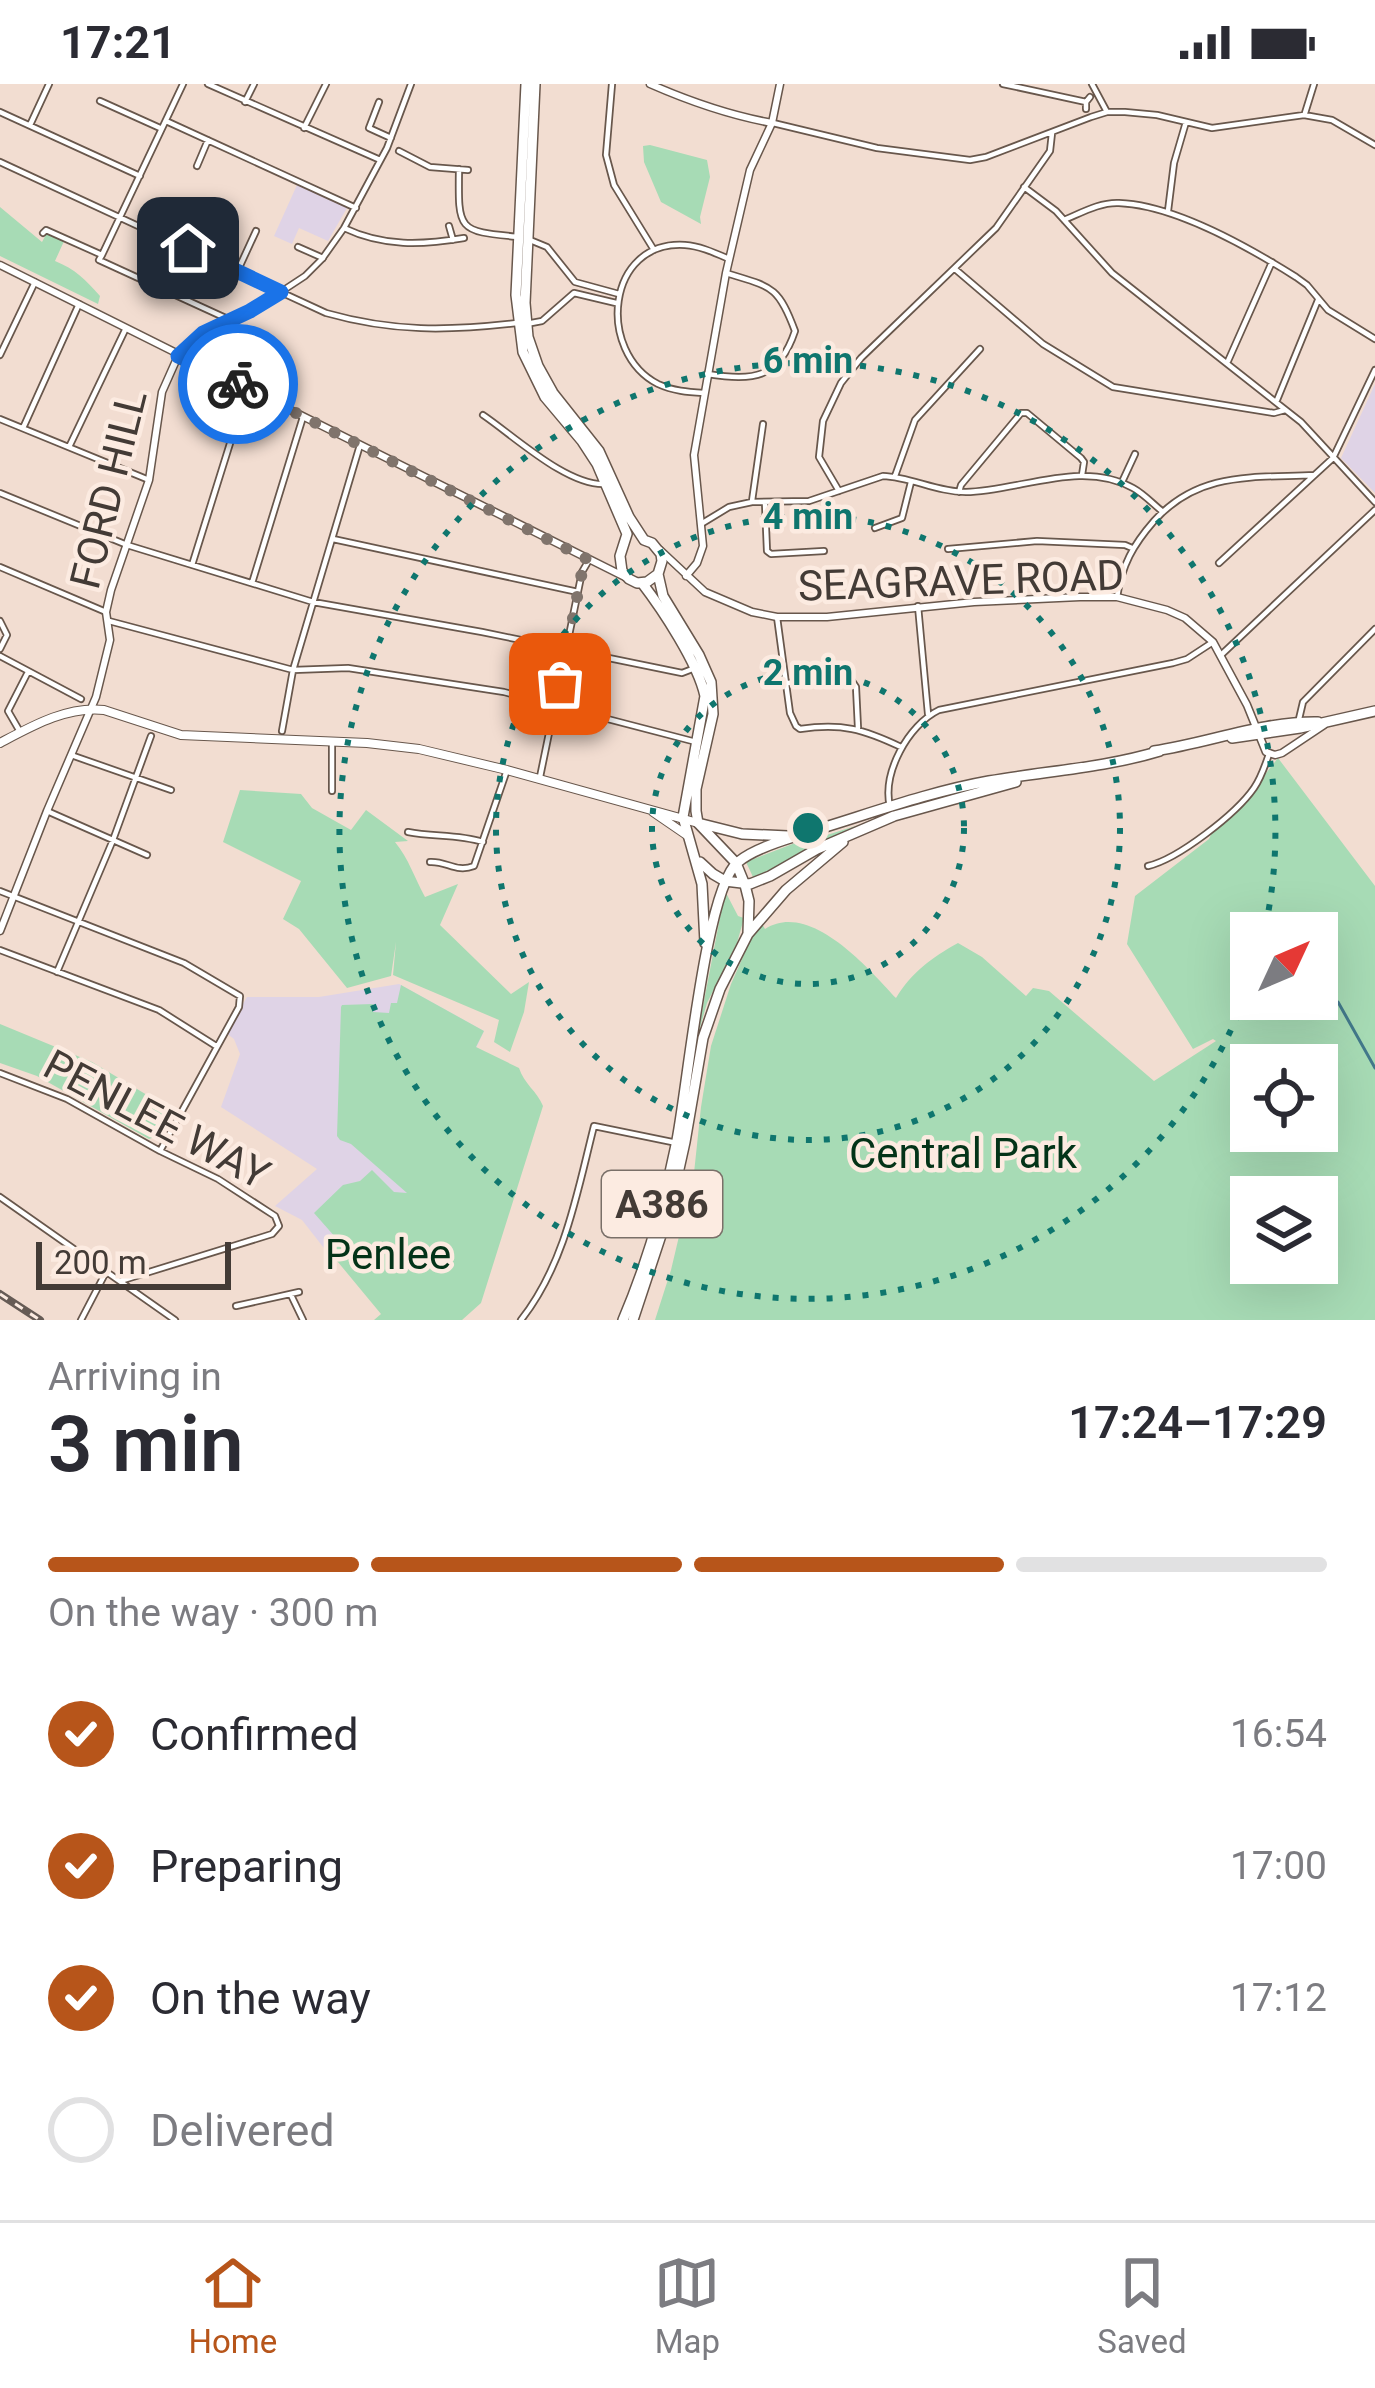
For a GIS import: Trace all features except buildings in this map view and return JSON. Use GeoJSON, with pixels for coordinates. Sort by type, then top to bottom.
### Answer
{"type":"FeatureCollection","features":[{"type":"Feature","properties":{"kind":"main road"},"geometry":{"type":"LineString","coordinates":[[531,84],[523,352],[538,386],[582,441],[606,484],[627,534],[622,571],[642,583],[695,668],[705,696],[683,817],[697,859],[712,874],[745,885]]}},
{"type":"Feature","properties":{"kind":"main road"},"geometry":{"type":"LineString","coordinates":[[522,323],[546,382],[599,451],[644,540],[661,554],[663,596],[711,682],[712,714],[696,789],[698,823]]}},
{"type":"Feature","properties":{"kind":"main road"},"geometry":{"type":"LineString","coordinates":[[622,553],[629,544],[644,540]]}},
{"type":"Feature","properties":{"kind":"main road"},"geometry":{"type":"LineString","coordinates":[[642,583],[660,572]]}},
{"type":"Feature","properties":{"kind":"main road"},"geometry":{"type":"LineString","coordinates":[[0,743],[85,706],[181,735],[418,749],[507,770],[698,823],[736,863],[745,885],[748,934]]}},
{"type":"Feature","properties":{"kind":"main road","name":"A386"},"geometry":{"type":"LineString","coordinates":[[623,1320],[677,1143],[705,961],[725,881],[736,863],[798,836],[890,806],[990,781],[1038,776],[1120,755],[1375,711]]}},
{"type":"Feature","properties":{"kind":"main road"},"geometry":{"type":"LineString","coordinates":[[1258,732],[1318,722]]}},
{"type":"Feature","properties":{"kind":"main road","name":"A386"},"geometry":{"type":"LineString","coordinates":[[745,885],[895,816],[1038,776]]}},
{"type":"Feature","properties":{"kind":"main road"},"geometry":{"type":"LineString","coordinates":[[647,808],[688,836]]}},
{"type":"Feature","properties":{"kind":"main road","name":"A386"},"geometry":{"type":"LineString","coordinates":[[698,823],[742,834],[798,836]]}},
{"type":"Feature","properties":{"kind":"main road","name":"A386"},"geometry":{"type":"LineString","coordinates":[[633,1320],[670,1205],[708,1019],[719,989],[748,934],[786,890],[853,834]]}},
{"type":"Feature","properties":{"kind":"main road","name":"A386"},"geometry":{"type":"LineString","coordinates":[[697,859],[705,908],[705,961]]}},
{"type":"Feature","properties":{"kind":"street"},"geometry":{"type":"LineString","coordinates":[[30,125],[49,84]]}},
{"type":"Feature","properties":{"kind":"street"},"geometry":{"type":"LineString","coordinates":[[183,84],[98,260],[230,320]]}},
{"type":"Feature","properties":{"kind":"street"},"geometry":{"type":"LineString","coordinates":[[208,84],[380,159]]}},
{"type":"Feature","properties":{"kind":"street"},"geometry":{"type":"LineString","coordinates":[[245,102],[254,84]]}},
{"type":"Feature","properties":{"kind":"street"},"geometry":{"type":"LineString","coordinates":[[304,128],[326,84]]}},
{"type":"Feature","properties":{"kind":"street"},"geometry":{"type":"LineString","coordinates":[[178,356],[203,333],[281,292],[323,258],[344,229],[392,138],[411,84]]}},
{"type":"Feature","properties":{"kind":"street"},"geometry":{"type":"LineString","coordinates":[[612,84],[606,155],[614,185],[654,250]]}},
{"type":"Feature","properties":{"kind":"street"},"geometry":{"type":"LineString","coordinates":[[650,84],[729,115],[957,160],[986,158],[1107,112],[1157,115],[1212,128],[1304,115],[1332,120],[1375,145]]}},
{"type":"Feature","properties":{"kind":"street"},"geometry":{"type":"LineString","coordinates":[[686,576],[702,553],[694,455],[726,273],[750,170],[772,123],[780,84]]}},
{"type":"Feature","properties":{"kind":"street"},"geometry":{"type":"LineString","coordinates":[[1003,84],[1087,103]]}},
{"type":"Feature","properties":{"kind":"street"},"geometry":{"type":"LineString","coordinates":[[1092,84],[1107,112]]}},
{"type":"Feature","properties":{"kind":"street"},"geometry":{"type":"LineString","coordinates":[[1304,115],[1314,84]]}},
{"type":"Feature","properties":{"kind":"street"},"geometry":{"type":"LineString","coordinates":[[100,101],[162,129]]}},
{"type":"Feature","properties":{"kind":"street"},"geometry":{"type":"LineString","coordinates":[[379,102],[369,128],[392,138]]}},
{"type":"Feature","properties":{"kind":"street"},"geometry":{"type":"LineString","coordinates":[[0,112],[140,176]]}},
{"type":"Feature","properties":{"kind":"street"},"geometry":{"type":"LineString","coordinates":[[166,121],[356,208]]}},
{"type":"Feature","properties":{"kind":"street"},"geometry":{"type":"LineString","coordinates":[[1167,213],[1186,122]]}},
{"type":"Feature","properties":{"kind":"street"},"geometry":{"type":"LineString","coordinates":[[839,491],[819,458],[823,421],[841,383],[995,228],[1050,151],[1052,133]]}},
{"type":"Feature","properties":{"kind":"street"},"geometry":{"type":"LineString","coordinates":[[197,166],[208,140]]}},
{"type":"Feature","properties":{"kind":"street"},"geometry":{"type":"LineString","coordinates":[[399,151],[430,166],[469,170]]}},
{"type":"Feature","properties":{"kind":"street"},"geometry":{"type":"LineString","coordinates":[[0,162],[326,313],[379,326],[448,329],[542,321],[574,292],[575,282]]}},
{"type":"Feature","properties":{"kind":"street"},"geometry":{"type":"LineString","coordinates":[[428,175],[430,166]]}},
{"type":"Feature","properties":{"kind":"street"},"geometry":{"type":"LineString","coordinates":[[459,169],[458,208],[468,228],[547,247],[575,282],[619,294]]}},
{"type":"Feature","properties":{"kind":"street"},"geometry":{"type":"LineString","coordinates":[[1024,188],[1064,220],[1112,273],[1301,422],[1375,506],[1220,656]]}},
{"type":"Feature","properties":{"kind":"street"},"geometry":{"type":"LineString","coordinates":[[1064,220],[1119,203],[1186,218],[1272,262],[1307,286],[1338,317],[1375,339]]}},
{"type":"Feature","properties":{"kind":"street"},"geometry":{"type":"LineString","coordinates":[[449,226],[453,240]]}},
{"type":"Feature","properties":{"kind":"street"},"geometry":{"type":"LineString","coordinates":[[344,229],[395,244],[464,238]]}},
{"type":"Feature","properties":{"kind":"street"},"geometry":{"type":"LineString","coordinates":[[43,233],[46,230],[102,255]]}},
{"type":"Feature","properties":{"kind":"street"},"geometry":{"type":"LineString","coordinates":[[237,271],[256,231]]}},
{"type":"Feature","properties":{"kind":"street"},"geometry":{"type":"LineString","coordinates":[[704,393],[656,383],[634,364],[620,340],[616,304],[631,269],[654,250],[692,246],[729,260]]}},
{"type":"Feature","properties":{"kind":"street"},"geometry":{"type":"LineString","coordinates":[[298,247],[323,258]]}},
{"type":"Feature","properties":{"kind":"street"},"geometry":{"type":"LineString","coordinates":[[1228,363],[1272,262]]}},
{"type":"Feature","properties":{"kind":"street"},"geometry":{"type":"LineString","coordinates":[[0,265],[629,579]]}},
{"type":"Feature","properties":{"kind":"street"},"geometry":{"type":"LineString","coordinates":[[955,269],[1043,344],[1113,387],[1274,413],[1285,410]]}},
{"type":"Feature","properties":{"kind":"street"},"geometry":{"type":"LineString","coordinates":[[707,374],[751,377],[772,370],[788,353],[795,331],[784,302],[773,291],[726,273]]}},
{"type":"Feature","properties":{"kind":"street"},"geometry":{"type":"LineString","coordinates":[[0,355],[35,282]]}},
{"type":"Feature","properties":{"kind":"street"},"geometry":{"type":"LineString","coordinates":[[574,292],[616,304]]}},
{"type":"Feature","properties":{"kind":"street"},"geometry":{"type":"LineString","coordinates":[[1276,402],[1318,300]]}},
{"type":"Feature","properties":{"kind":"street"},"geometry":{"type":"LineString","coordinates":[[23,428],[79,304]]}},
{"type":"Feature","properties":{"kind":"street"},"geometry":{"type":"LineString","coordinates":[[70,447],[126,328]]}},
{"type":"Feature","properties":{"kind":"street"},"geometry":{"type":"LineString","coordinates":[[895,476],[915,420],[980,349]]}},
{"type":"Feature","properties":{"kind":"street","name":"FORD HILL"},"geometry":{"type":"LineString","coordinates":[[0,931],[71,755],[110,640],[106,611],[149,480],[162,392],[178,356]]}},
{"type":"Feature","properties":{"kind":"street"},"geometry":{"type":"LineString","coordinates":[[1220,563],[1333,458],[1375,370]]}},
{"type":"Feature","properties":{"kind":"street"},"geometry":{"type":"LineString","coordinates":[[192,565],[247,389]]}},
{"type":"Feature","properties":{"kind":"street"},"geometry":{"type":"LineString","coordinates":[[959,492],[1021,413],[1027,413],[1081,458],[1082,475]]}},
{"type":"Feature","properties":{"kind":"street"},"geometry":{"type":"LineString","coordinates":[[483,416],[557,468],[597,485],[606,484]]}},
{"type":"Feature","properties":{"kind":"street"},"geometry":{"type":"LineString","coordinates":[[252,583],[303,417]]}},
{"type":"Feature","properties":{"kind":"street"},"geometry":{"type":"LineString","coordinates":[[0,419],[149,480]]}},
{"type":"Feature","properties":{"kind":"street"},"geometry":{"type":"LineString","coordinates":[[752,502],[763,424]]}},
{"type":"Feature","properties":{"kind":"street"},"geometry":{"type":"LineString","coordinates":[[282,731],[293,670],[360,445]]}},
{"type":"Feature","properties":{"kind":"street"},"geometry":{"type":"LineString","coordinates":[[1122,483],[1136,454]]}},
{"type":"Feature","properties":{"kind":"street"},"geometry":{"type":"LineString","coordinates":[[701,524],[729,507],[809,501],[869,479],[895,476],[959,492],[1082,475],[1136,489],[1162,512]]}},
{"type":"Feature","properties":{"kind":"street"},"geometry":{"type":"LineString","coordinates":[[1117,597],[1120,574],[1132,548],[1162,512],[1194,489],[1240,478],[1314,475]]}},
{"type":"Feature","properties":{"kind":"street"},"geometry":{"type":"LineString","coordinates":[[878,524],[902,518],[911,482]]}},
{"type":"Feature","properties":{"kind":"street"},"geometry":{"type":"LineString","coordinates":[[0,493],[127,545],[313,602],[682,674],[695,668]]}},
{"type":"Feature","properties":{"kind":"street"},"geometry":{"type":"LineString","coordinates":[[765,503],[766,551],[824,550]]}},
{"type":"Feature","properties":{"kind":"street"},"geometry":{"type":"LineString","coordinates":[[333,539],[578,592]]}},
{"type":"Feature","properties":{"kind":"street"},"geometry":{"type":"LineString","coordinates":[[948,549],[1037,542],[1132,548]]}},
{"type":"Feature","properties":{"kind":"street"},"geometry":{"type":"LineString","coordinates":[[657,548],[686,576]]}},
{"type":"Feature","properties":{"kind":"street"},"geometry":{"type":"LineString","coordinates":[[591,561],[603,563],[622,553]]}},
{"type":"Feature","properties":{"kind":"street"},"geometry":{"type":"LineString","coordinates":[[540,780],[582,572],[591,561]]}},
{"type":"Feature","properties":{"kind":"street"},"geometry":{"type":"LineString","coordinates":[[0,567],[106,611]]}},
{"type":"Feature","properties":{"kind":"street"},"geometry":{"type":"LineString","coordinates":[[660,572],[686,576]]}},
{"type":"Feature","properties":{"kind":"street","name":"SEAGRAVE ROAD"},"geometry":{"type":"LineString","coordinates":[[686,576],[734,606],[777,616],[827,617],[918,606],[1117,597],[1185,619],[1213,642]]}},
{"type":"Feature","properties":{"kind":"street"},"geometry":{"type":"LineString","coordinates":[[918,606],[928,715]]}},
{"type":"Feature","properties":{"kind":"street"},"geometry":{"type":"LineString","coordinates":[[777,616],[796,726],[858,728],[902,747]]}},
{"type":"Feature","properties":{"kind":"street"},"geometry":{"type":"LineString","coordinates":[[0,621],[7,634],[0,652],[85,706]]}},
{"type":"Feature","properties":{"kind":"street"},"geometry":{"type":"LineString","coordinates":[[109,621],[293,670],[348,668],[504,692],[697,742]]}},
{"type":"Feature","properties":{"kind":"street"},"geometry":{"type":"LineString","coordinates":[[1299,722],[1303,702],[1375,629]]}},
{"type":"Feature","properties":{"kind":"street"},"geometry":{"type":"LineString","coordinates":[[890,806],[888,790],[902,747],[928,715],[1174,663],[1213,642],[1262,749],[1269,754],[1282,753],[1332,719]]}},
{"type":"Feature","properties":{"kind":"street"},"geometry":{"type":"LineString","coordinates":[[21,732],[8,711],[28,672]]}},
{"type":"Feature","properties":{"kind":"street"},"geometry":{"type":"LineString","coordinates":[[787,683],[850,678],[856,686],[858,728]]}},
{"type":"Feature","properties":{"kind":"street"},"geometry":{"type":"LineString","coordinates":[[57,972],[151,736]]}},
{"type":"Feature","properties":{"kind":"street"},"geometry":{"type":"LineString","coordinates":[[332,742],[332,791]]}},
{"type":"Feature","properties":{"kind":"street"},"geometry":{"type":"LineString","coordinates":[[1148,866],[1171,859],[1229,814],[1261,778],[1269,754]]}},
{"type":"Feature","properties":{"kind":"street"},"geometry":{"type":"LineString","coordinates":[[71,755],[171,790]]}},
{"type":"Feature","properties":{"kind":"street"},"geometry":{"type":"LineString","coordinates":[[430,862],[459,870],[475,866],[507,770]]}},
{"type":"Feature","properties":{"kind":"street"},"geometry":{"type":"LineString","coordinates":[[46,811],[147,855]]}},
{"type":"Feature","properties":{"kind":"street"},"geometry":{"type":"LineString","coordinates":[[408,832],[482,842]]}},
{"type":"Feature","properties":{"kind":"street"},"geometry":{"type":"LineString","coordinates":[[0,891],[184,963],[238,994],[239,1007],[160,1151]]}},
{"type":"Feature","properties":{"kind":"street"},"geometry":{"type":"LineString","coordinates":[[0,950],[159,1010],[216,1046]]}},
{"type":"Feature","properties":{"kind":"street","name":"PENLEE WAY"},"geometry":{"type":"LineString","coordinates":[[0,1073],[67,1099],[218,1179],[275,1216],[279,1226],[272,1234],[120,1281]]}},
{"type":"Feature","properties":{"kind":"street"},"geometry":{"type":"LineString","coordinates":[[521,1320],[536,1301],[564,1244],[594,1126],[677,1143]]}},
{"type":"Feature","properties":{"kind":"street"},"geometry":{"type":"LineString","coordinates":[[0,1197],[176,1320]]}},
{"type":"Feature","properties":{"kind":"street"},"geometry":{"type":"LineString","coordinates":[[81,1320],[106,1272]]}},
{"type":"Feature","properties":{"kind":"street"},"geometry":{"type":"LineString","coordinates":[[236,1306],[291,1295],[303,1320]]}},
{"type":"Feature","properties":{"kind":"shaded area"},"geometry":{"type":"Polygon","coordinates":[[[297,185],[347,208],[328,241],[299,228],[292,244],[274,236],[297,185]]]}},
{"type":"Feature","properties":{"kind":"shaded area"},"geometry":{"type":"Polygon","coordinates":[[[1375,384],[1375,493],[1341,458],[1375,384]]]}},
{"type":"Feature","properties":{"kind":"shaded area"},"geometry":{"type":"Polygon","coordinates":[[[399,984],[484,1031],[409,1194],[359,1216],[327,1252],[302,1220],[275,1206],[317,1169],[221,1107],[240,1054],[226,1033],[247,997],[319,997],[399,984]]]}},
{"type":"Feature","properties":{"kind":"green space"},"geometry":{"type":"Polygon","coordinates":[[[643,146],[707,160],[710,177],[701,224],[661,202],[644,162],[643,146]]]}},
{"type":"Feature","properties":{"kind":"green space"},"geometry":{"type":"Polygon","coordinates":[[[0,207],[42,242],[48,231],[65,239],[55,261],[90,285],[100,296],[98,304],[0,256],[0,207]]]}},
{"type":"Feature","properties":{"kind":"green space","name":"Central Park"},"geometry":{"type":"Polygon","coordinates":[[[1278,758],[1375,886],[1375,1320],[655,1320],[694,1173],[711,1046],[731,984],[762,924],[765,929],[782,922],[801,923],[819,930],[855,956],[896,998],[923,966],[958,943],[982,957],[1026,996],[1033,988],[1049,991],[1154,1081],[1216,1041],[1193,1049],[1127,944],[1135,896],[1209,839],[1214,828],[1237,810],[1278,758]]]}},
{"type":"Feature","properties":{"kind":"green space"},"geometry":{"type":"Polygon","coordinates":[[[240,790],[301,794],[312,808],[351,830],[366,810],[408,841],[395,842],[425,897],[458,884],[440,925],[511,994],[529,982],[510,1052],[494,1042],[499,1020],[393,975],[396,942],[391,976],[347,988],[299,929],[283,919],[301,881],[223,842],[240,790]]]}},
{"type":"Feature","properties":{"kind":"green space"},"geometry":{"type":"Polygon","coordinates":[[[862,824],[757,876],[753,877],[746,862],[808,838],[862,824]]]}},
{"type":"Feature","properties":{"kind":"green space"},"geometry":{"type":"Polygon","coordinates":[[[725,891],[738,916],[744,918],[697,1038],[725,891]]]}},
{"type":"Feature","properties":{"kind":"green space","name":"Penlee"},"geometry":{"type":"Polygon","coordinates":[[[401,985],[484,1031],[476,1047],[519,1068],[543,1106],[481,1303],[462,1320],[374,1320],[381,1314],[328,1250],[336,1238],[314,1213],[343,1185],[360,1181],[372,1170],[394,1192],[407,1193],[337,1136],[341,1007],[373,1004],[373,1012],[389,1013],[401,985]]]}},
{"type":"Feature","properties":{"kind":"green space"},"geometry":{"type":"Polygon","coordinates":[[[0,1024],[92,1062],[167,1107],[160,1135],[149,1139],[37,1076],[0,1063],[0,1024]]]}},
{"type":"Feature","properties":{"kind":"waterway"},"geometry":{"type":"LineString","coordinates":[[1338,1002],[1375,1068]]}},
{"type":"Feature","properties":{"kind":"railway"},"geometry":{"type":"LineString","coordinates":[[0,1294],[40,1320]]}},
{"type":"Feature","properties":{"kind":"way so far"},"geometry":{"type":"LineString","coordinates":[[238,384],[589,560],[582,572],[560,684]]}},
{"type":"Feature","properties":{"kind":"route"},"geometry":{"type":"LineString","coordinates":[[188,248],[281,292],[203,333],[178,356],[238,384]]}}]}
